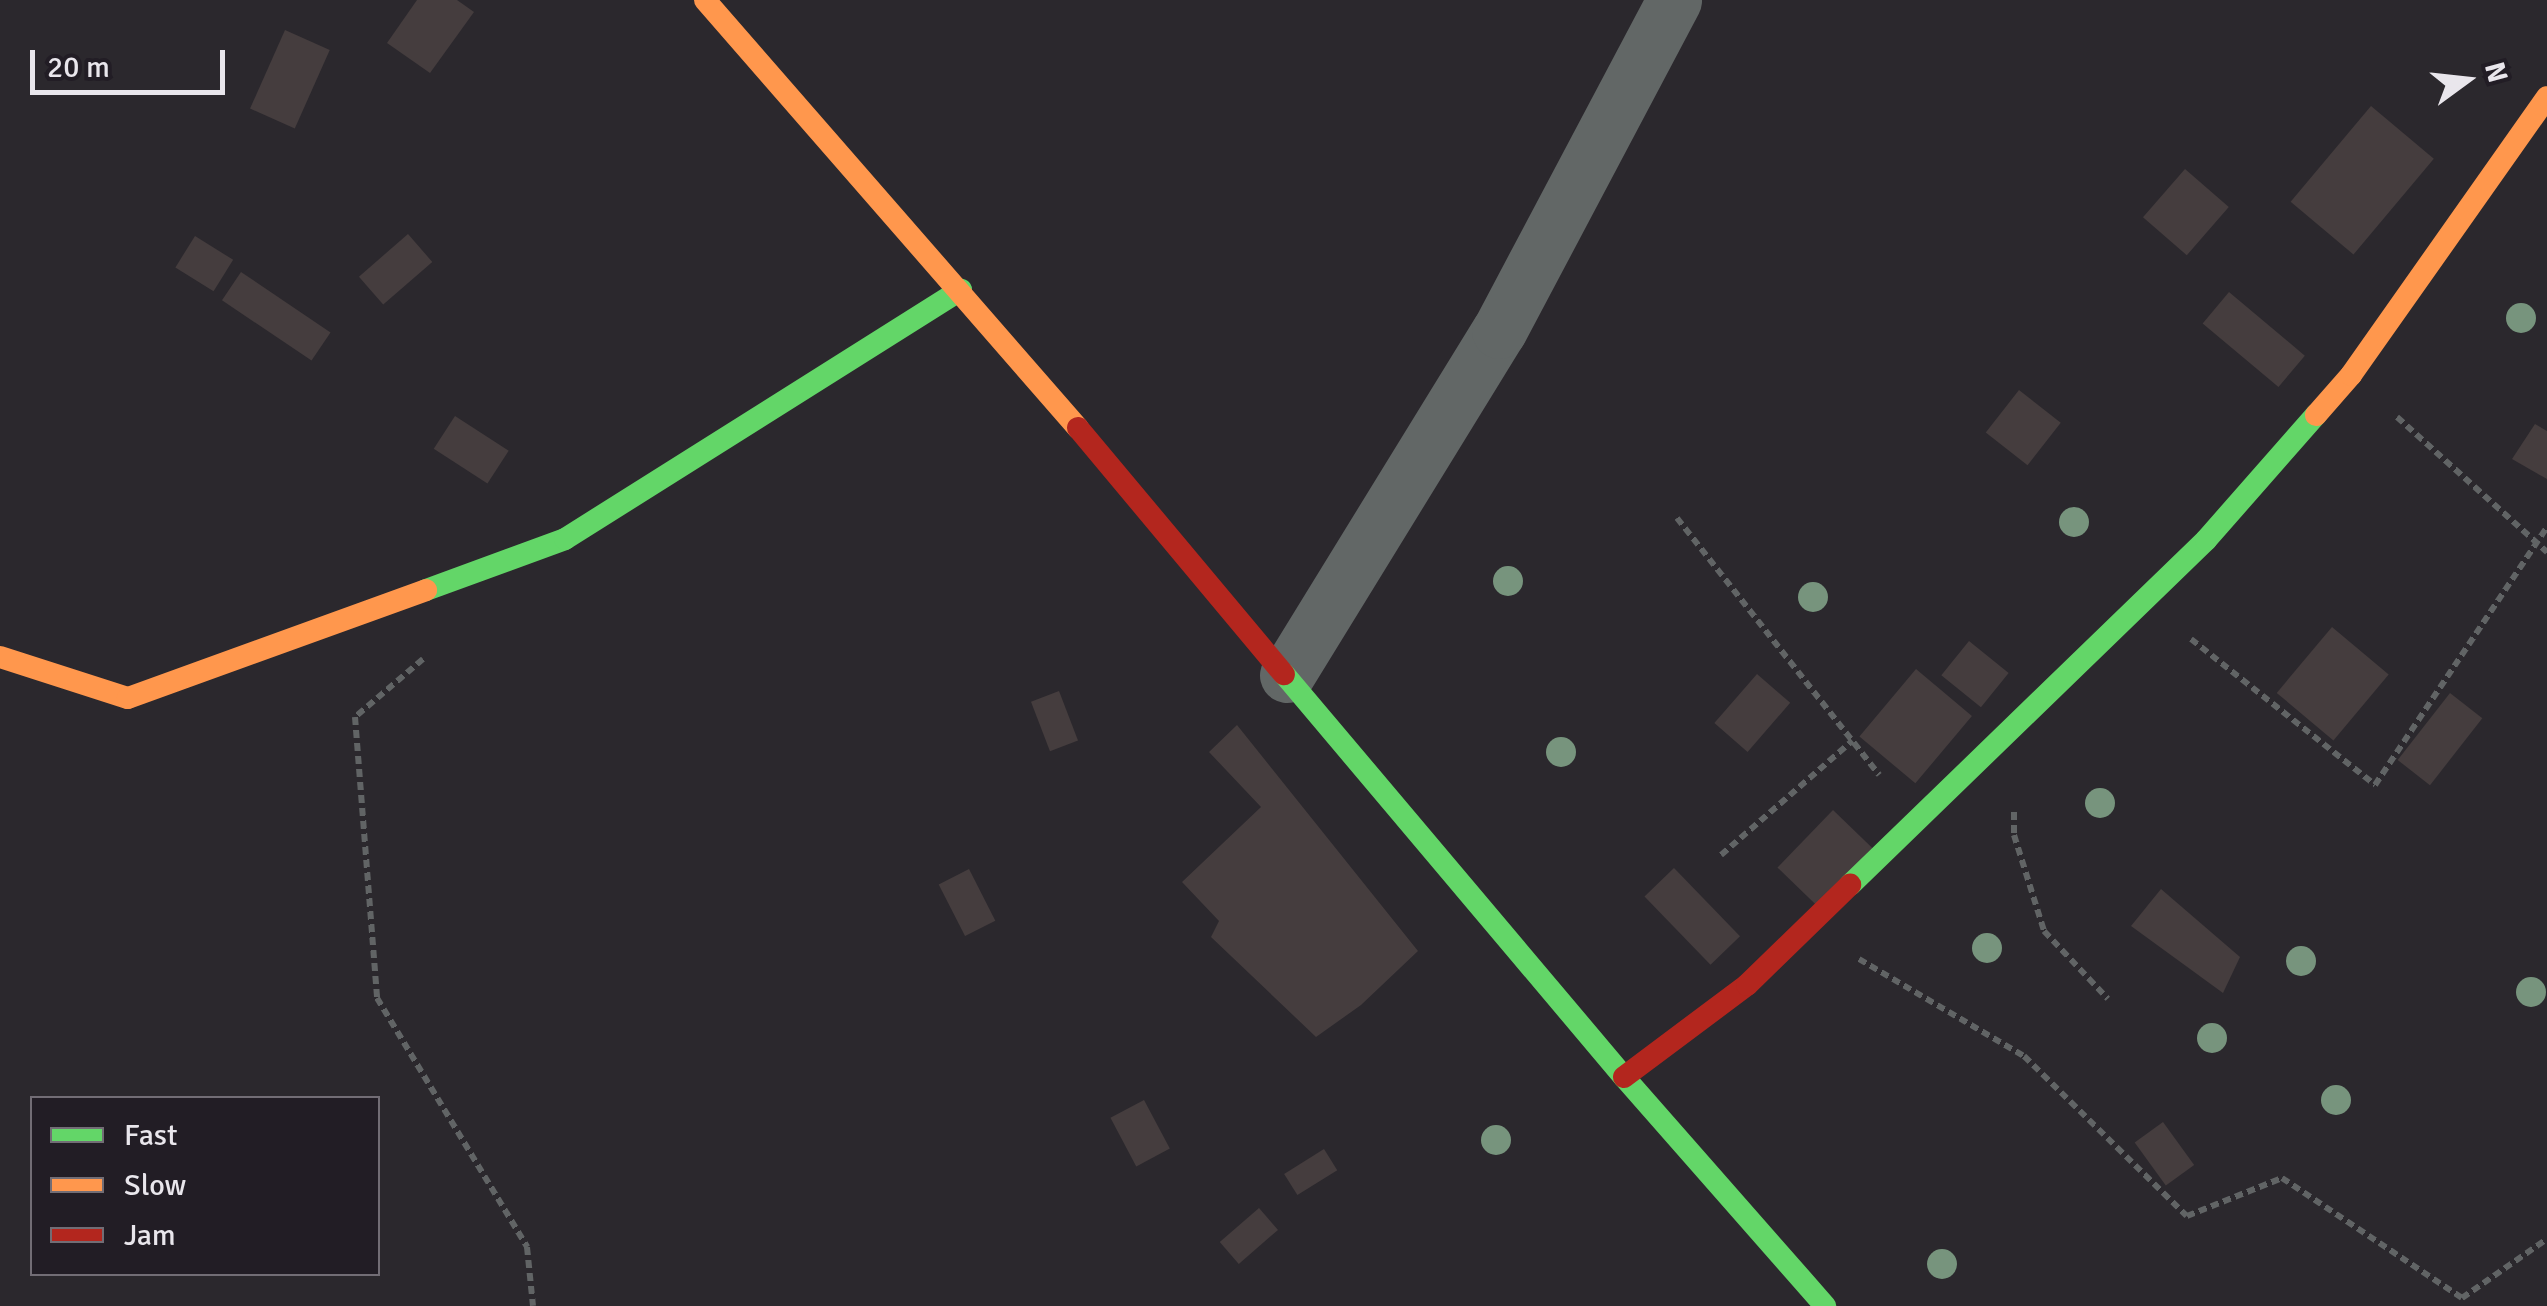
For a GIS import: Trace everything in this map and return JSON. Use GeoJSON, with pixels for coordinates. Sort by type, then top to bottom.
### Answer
{"type":"FeatureCollection","features":[{"type":"Feature","properties":{"kind":"street"},"geometry":{"type":"LineString","coordinates":[[705,0],[961,290],[1624,1077],[1825,1306]]}},
{"type":"Feature","properties":{"kind":"street"},"geometry":{"type":"LineString","coordinates":[[1287,675],[1499,330],[1674,0]]}},
{"type":"Feature","properties":{"kind":"street"},"geometry":{"type":"LineString","coordinates":[[1624,1077],[1747,985],[2206,540],[2352,376],[2547,97]]}},
{"type":"Feature","properties":{"kind":"street"},"geometry":{"type":"LineString","coordinates":[[0,657],[128,698],[565,538],[961,290]]}},
{"type":"Feature","properties":{"kind":"path"},"geometry":{"type":"LineString","coordinates":[[2352,376],[2547,552]]}},
{"type":"Feature","properties":{"kind":"path"},"geometry":{"type":"LineString","coordinates":[[1678,518],[1916,823]]}},
{"type":"Feature","properties":{"kind":"path"},"geometry":{"type":"LineString","coordinates":[[2143,601],[2375,785],[2547,527]]}},
{"type":"Feature","properties":{"kind":"path"},"geometry":{"type":"LineString","coordinates":[[430,653],[355,717],[377,998],[527,1246],[533,1306]]}},
{"type":"Feature","properties":{"kind":"path"},"geometry":{"type":"LineString","coordinates":[[2013,731],[2014,835],[2044,931],[2108,998]]}},
{"type":"Feature","properties":{"kind":"path"},"geometry":{"type":"LineString","coordinates":[[1721,854],[1852,740]]}},
{"type":"Feature","properties":{"kind":"path"},"geometry":{"type":"LineString","coordinates":[[1807,928],[2024,1056],[2186,1216],[2282,1178],[2462,1298],[2547,1239]]}},
{"type":"Feature","properties":{"kind":"building"},"geometry":{"type":"Polygon","coordinates":[[[417,0],[457,0],[474,12],[430,73],[387,43],[417,0]]]}},
{"type":"Feature","properties":{"kind":"building"},"geometry":{"type":"Polygon","coordinates":[[[285,30],[330,50],[295,128],[250,109],[285,30]]]}},
{"type":"Feature","properties":{"kind":"building"},"geometry":{"type":"Polygon","coordinates":[[[2371,106],[2434,159],[2353,254],[2291,202],[2371,106]]]}},
{"type":"Feature","properties":{"kind":"building"},"geometry":{"type":"Polygon","coordinates":[[[2185,169],[2229,207],[2187,255],[2143,217],[2185,169]]]}},
{"type":"Feature","properties":{"kind":"building"},"geometry":{"type":"Polygon","coordinates":[[[408,234],[432,262],[383,305],[359,277],[408,234]]]}},
{"type":"Feature","properties":{"kind":"building"},"geometry":{"type":"Polygon","coordinates":[[[195,236],[233,260],[214,291],[175,267],[195,236]]]}},
{"type":"Feature","properties":{"kind":"building"},"geometry":{"type":"Polygon","coordinates":[[[241,272],[331,332],[312,361],[222,300],[241,272]]]}},
{"type":"Feature","properties":{"kind":"building"},"geometry":{"type":"Polygon","coordinates":[[[2229,292],[2305,356],[2278,387],[2203,323],[2229,292]]]}},
{"type":"Feature","properties":{"kind":"building"},"geometry":{"type":"Polygon","coordinates":[[[2019,390],[2061,423],[2028,465],[1986,433],[2019,390]]]}},
{"type":"Feature","properties":{"kind":"building"},"geometry":{"type":"Polygon","coordinates":[[[455,416],[509,451],[487,484],[434,449],[455,416]]]}},
{"type":"Feature","properties":{"kind":"building"},"geometry":{"type":"Polygon","coordinates":[[[2535,424],[2547,431],[2547,479],[2512,459],[2535,424]]]}},
{"type":"Feature","properties":{"kind":"building"},"geometry":{"type":"Polygon","coordinates":[[[2332,627],[2389,675],[2333,740],[2277,693],[2332,627]]]}},
{"type":"Feature","properties":{"kind":"building"},"geometry":{"type":"Polygon","coordinates":[[[1969,641],[2009,673],[1981,707],[1941,675],[1969,641]]]}},
{"type":"Feature","properties":{"kind":"building"},"geometry":{"type":"Polygon","coordinates":[[[1916,669],[1972,716],[1915,783],[1859,736],[1916,669]]]}},
{"type":"Feature","properties":{"kind":"building"},"geometry":{"type":"Polygon","coordinates":[[[1757,674],[1790,703],[1748,752],[1714,723],[1757,674]]]}},
{"type":"Feature","properties":{"kind":"building"},"geometry":{"type":"Polygon","coordinates":[[[1059,691],[1078,740],[1050,751],[1031,702],[1059,691]]]}},
{"type":"Feature","properties":{"kind":"building"},"geometry":{"type":"Polygon","coordinates":[[[2450,693],[2482,718],[2430,785],[2398,760],[2450,693]]]}},
{"type":"Feature","properties":{"kind":"building"},"geometry":{"type":"Polygon","coordinates":[[[1237,725],[1418,951],[1361,1005],[1316,1037],[1211,937],[1219,921],[1182,882],[1261,807],[1209,752],[1237,725]]]}},
{"type":"Feature","properties":{"kind":"building"},"geometry":{"type":"Polygon","coordinates":[[[1833,810],[1875,851],[1820,909],[1777,868],[1833,810]]]}},
{"type":"Feature","properties":{"kind":"building"},"geometry":{"type":"Polygon","coordinates":[[[1674,868],[1740,936],[1710,965],[1645,896],[1674,868]]]}},
{"type":"Feature","properties":{"kind":"building"},"geometry":{"type":"Polygon","coordinates":[[[969,869],[995,921],[965,936],[939,884],[969,869]]]}},
{"type":"Feature","properties":{"kind":"building"},"geometry":{"type":"Polygon","coordinates":[[[2161,889],[2240,957],[2223,993],[2131,926],[2161,889]]]}},
{"type":"Feature","properties":{"kind":"building"},"geometry":{"type":"Polygon","coordinates":[[[1144,1100],[1170,1149],[1136,1166],[1110,1118],[1144,1100]]]}},
{"type":"Feature","properties":{"kind":"building"},"geometry":{"type":"Polygon","coordinates":[[[2163,1122],[2194,1165],[2166,1185],[2135,1143],[2163,1122]]]}},
{"type":"Feature","properties":{"kind":"building"},"geometry":{"type":"Polygon","coordinates":[[[1324,1149],[1337,1170],[1297,1195],[1284,1174],[1324,1149]]]}},
{"type":"Feature","properties":{"kind":"building"},"geometry":{"type":"Polygon","coordinates":[[[1259,1208],[1278,1230],[1239,1264],[1220,1242],[1259,1208]]]}},
{"type":"Feature","properties":{"kind":"traffic: fast"},"geometry":{"type":"LineString","coordinates":[[426,590],[565,539],[961,290]]}},
{"type":"Feature","properties":{"kind":"traffic: fast"},"geometry":{"type":"LineString","coordinates":[[1850,885],[2206,540],[2316,415]]}},
{"type":"Feature","properties":{"kind":"traffic: fast"},"geometry":{"type":"LineString","coordinates":[[1284,674],[1624,1077],[1825,1306]]}},
{"type":"Feature","properties":{"kind":"traffic: slow"},"geometry":{"type":"LineString","coordinates":[[705,0],[1078,428]]}},
{"type":"Feature","properties":{"kind":"traffic: slow"},"geometry":{"type":"LineString","coordinates":[[2316,415],[2351,375],[2547,97]]}},
{"type":"Feature","properties":{"kind":"traffic: slow"},"geometry":{"type":"LineString","coordinates":[[0,657],[128,698],[426,590]]}},
{"type":"Feature","properties":{"kind":"traffic: jam"},"geometry":{"type":"LineString","coordinates":[[1078,428],[1284,674]]}},
{"type":"Feature","properties":{"kind":"traffic: jam"},"geometry":{"type":"LineString","coordinates":[[1624,1077],[1747,985],[1850,885]]}}]}
